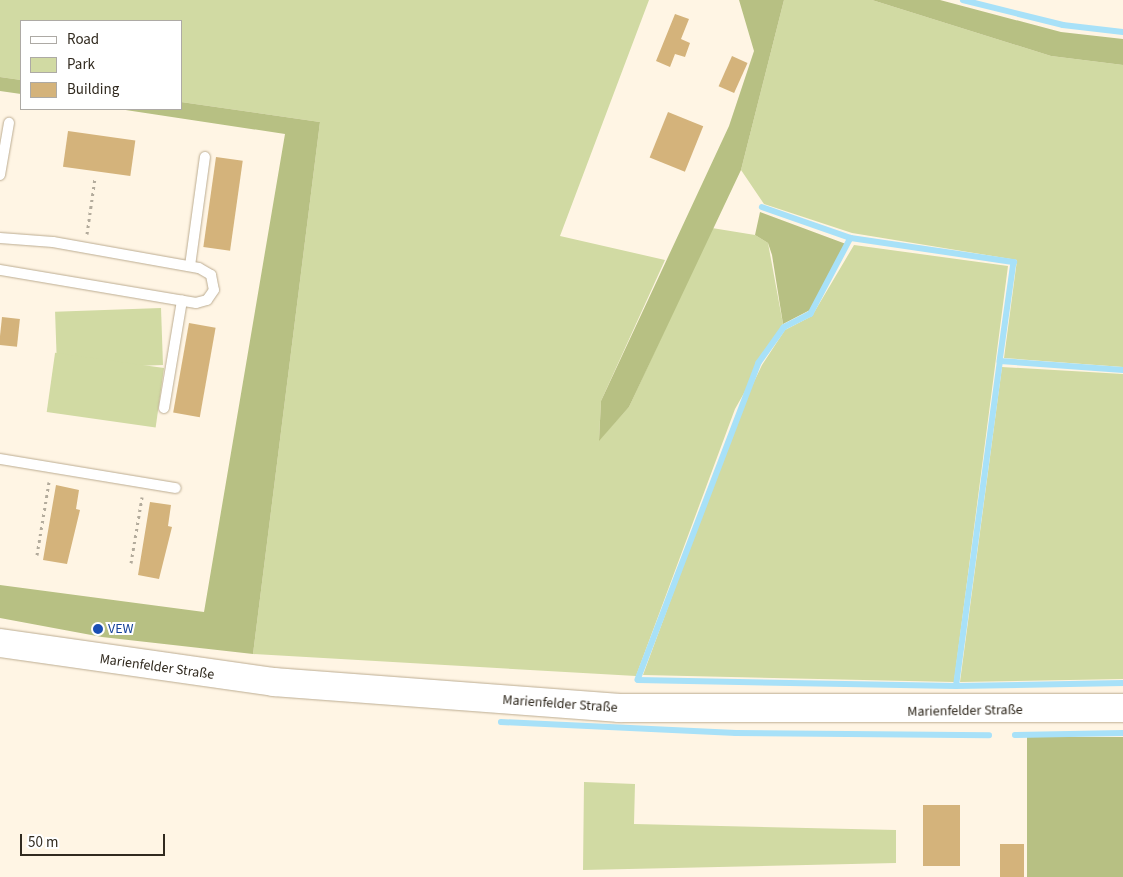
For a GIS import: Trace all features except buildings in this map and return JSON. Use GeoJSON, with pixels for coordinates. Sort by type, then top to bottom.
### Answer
{"type":"FeatureCollection","features":[{"type":"Feature","properties":{"kind":"main road","name":"Marienfelder Straße"},"geometry":{"type":"LineString","coordinates":[[0,643],[274,682],[619,708],[1123,708]]}},
{"type":"Feature","properties":{"kind":"lane"},"geometry":{"type":"LineString","coordinates":[[0,174],[9,123]]}},
{"type":"Feature","properties":{"kind":"lane"},"geometry":{"type":"LineString","coordinates":[[190,266],[205,156]]}},
{"type":"Feature","properties":{"kind":"lane"},"geometry":{"type":"LineString","coordinates":[[0,238],[85,248],[190,266],[211,275],[214,290],[207,300],[182,301],[0,270]]}},
{"type":"Feature","properties":{"kind":"lane"},"geometry":{"type":"LineString","coordinates":[[164,408],[182,301]]}},
{"type":"Feature","properties":{"kind":"lane"},"geometry":{"type":"LineString","coordinates":[[0,459],[176,488]]}},
{"type":"Feature","properties":{"kind":"path"},"geometry":{"type":"LineString","coordinates":[[85,248],[95,178]]}},
{"type":"Feature","properties":{"kind":"path"},"geometry":{"type":"LineString","coordinates":[[36,555],[51,468]]}},
{"type":"Feature","properties":{"kind":"path"},"geometry":{"type":"LineString","coordinates":[[131,563],[144,482]]}},
{"type":"Feature","properties":{"kind":"green space"},"geometry":{"type":"Polygon","coordinates":[[[0,0],[649,0],[560,236],[665,260],[601,401],[599,440],[629,407],[712,228],[755,235],[768,243],[783,324],[735,409],[636,676],[253,654],[320,122],[182,102],[182,20],[20,20],[20,80],[0,77],[0,0]]]}},
{"type":"Feature","properties":{"kind":"green space"},"geometry":{"type":"Polygon","coordinates":[[[739,0],[784,0],[741,170],[629,407],[599,441],[601,401],[729,126],[754,51],[739,0]]]}},
{"type":"Feature","properties":{"kind":"green space"},"geometry":{"type":"Polygon","coordinates":[[[784,0],[872,0],[1051,56],[1123,65],[1123,367],[1004,358],[1017,260],[852,233],[764,204],[741,170],[784,0]]]}},
{"type":"Feature","properties":{"kind":"green space"},"geometry":{"type":"Polygon","coordinates":[[[872,0],[940,0],[1061,32],[1123,39],[1123,65],[1051,56],[872,0]]]}},
{"type":"Feature","properties":{"kind":"green space"},"geometry":{"type":"Polygon","coordinates":[[[0,77],[20,80],[20,94],[0,91],[0,77]]]}},
{"type":"Feature","properties":{"kind":"green space"},"geometry":{"type":"Polygon","coordinates":[[[182,102],[320,122],[253,654],[102,637],[0,618],[0,585],[204,612],[285,134],[126,110],[182,110],[182,102]]]}},
{"type":"Feature","properties":{"kind":"green space"},"geometry":{"type":"Polygon","coordinates":[[[760,212],[846,244],[810,310],[783,324],[772,255],[768,243],[755,235],[760,212]]]}},
{"type":"Feature","properties":{"kind":"green space"},"geometry":{"type":"Polygon","coordinates":[[[854,245],[1008,266],[954,682],[643,675],[741,409],[762,365],[785,330],[812,316],[854,245]]]}},
{"type":"Feature","properties":{"kind":"green space"},"geometry":{"type":"Polygon","coordinates":[[[161,308],[163,365],[57,369],[55,312],[161,308]]]}},
{"type":"Feature","properties":{"kind":"green space"},"geometry":{"type":"Polygon","coordinates":[[[55,353],[164,368],[156,427],[47,412],[55,353]]]}},
{"type":"Feature","properties":{"kind":"green space"},"geometry":{"type":"Polygon","coordinates":[[[1002,367],[1123,374],[1123,679],[960,682],[1002,367]]]}},
{"type":"Feature","properties":{"kind":"green space"},"geometry":{"type":"Polygon","coordinates":[[[1027,737],[1123,737],[1123,877],[1027,877],[1027,737]]]}},
{"type":"Feature","properties":{"kind":"green space"},"geometry":{"type":"Polygon","coordinates":[[[584,782],[635,784],[634,824],[896,830],[896,863],[583,870],[584,782]]]}},
{"type":"Feature","properties":{"kind":"waterway"},"geometry":{"type":"LineString","coordinates":[[963,0],[1063,25],[1123,32]]}},
{"type":"Feature","properties":{"kind":"waterway"},"geometry":{"type":"LineString","coordinates":[[762,207],[851,238],[1014,262],[1000,361],[1123,370]]}},
{"type":"Feature","properties":{"kind":"waterway"},"geometry":{"type":"LineString","coordinates":[[851,238],[811,314],[784,328],[759,363],[638,680],[956,686],[1123,683]]}},
{"type":"Feature","properties":{"kind":"waterway"},"geometry":{"type":"LineString","coordinates":[[956,686],[1000,361]]}},
{"type":"Feature","properties":{"kind":"waterway"},"geometry":{"type":"LineString","coordinates":[[501,722],[736,733],[989,735]]}},
{"type":"Feature","properties":{"kind":"waterway"},"geometry":{"type":"LineString","coordinates":[[1015,735],[1123,733]]}},
{"type":"Feature","properties":{"kind":"place","name":"VEW"},"geometry":{"type":"Point","coordinates":[98,629]}}]}
